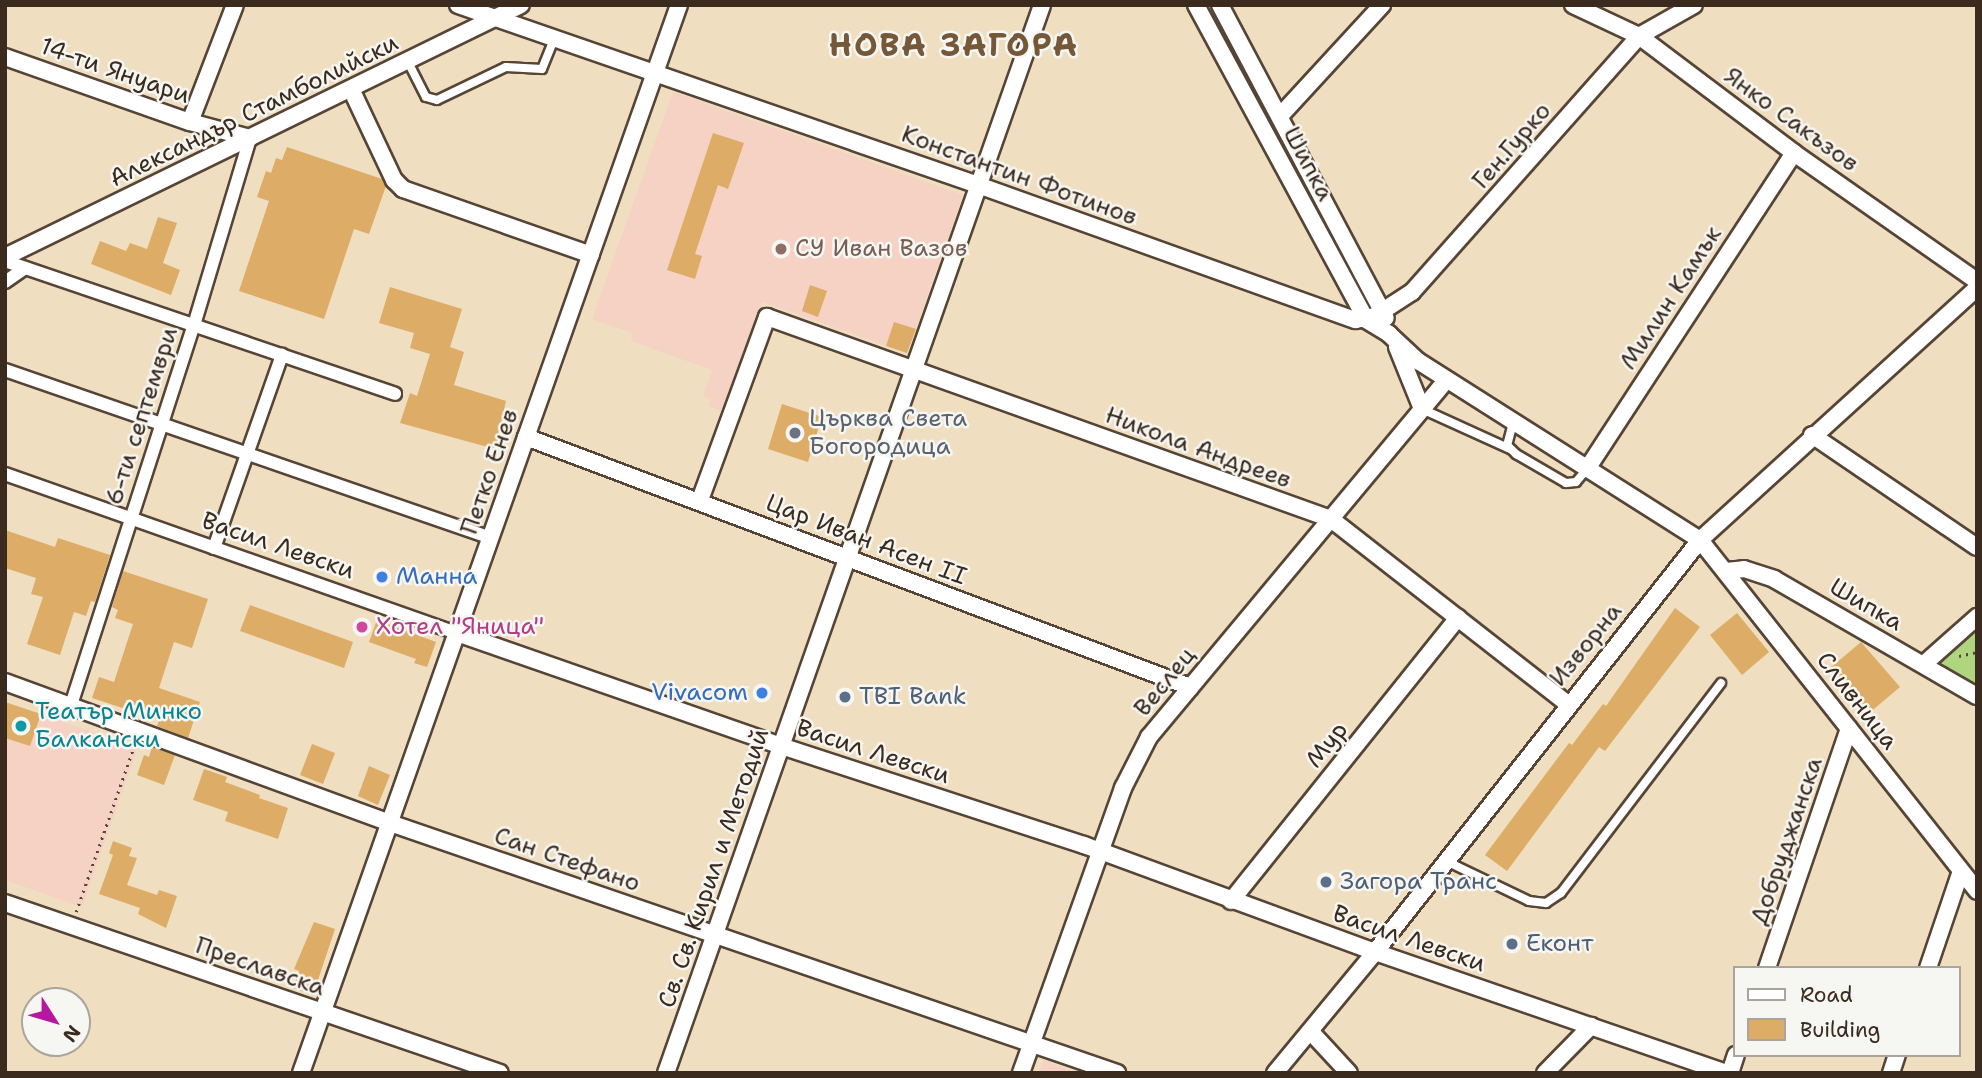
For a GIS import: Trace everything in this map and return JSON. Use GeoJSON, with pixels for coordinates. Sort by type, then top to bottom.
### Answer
{"type":"FeatureCollection","features":[{"type":"Feature","properties":{"kind":"street"},"geometry":{"type":"LineString","coordinates":[[190,122],[235,5]]}},
{"type":"Feature","properties":{"kind":"street","name":"Константин Фотинов"},"geometry":{"type":"LineString","coordinates":[[458,5],[978,185],[1348,319],[1366,320]]}},
{"type":"Feature","properties":{"kind":"street","name":"Александър Стамболийски"},"geometry":{"type":"LineString","coordinates":[[5,259],[521,5]]}},
{"type":"Feature","properties":{"kind":"street","name":"Петко Енев"},"geometry":{"type":"LineString","coordinates":[[301,1073],[679,5]]}},
{"type":"Feature","properties":{"kind":"street","name":"Св. Св. Кирил и Методий"},"geometry":{"type":"LineString","coordinates":[[666,1073],[1042,5]]}},
{"type":"Feature","properties":{"kind":"street","name":"Шипка"},"geometry":{"type":"LineString","coordinates":[[1196,5],[1366,320]]}},
{"type":"Feature","properties":{"kind":"street","name":"Шипка"},"geometry":{"type":"LineString","coordinates":[[1220,5],[1384,311],[1392,338],[1422,408]]}},
{"type":"Feature","properties":{"kind":"street"},"geometry":{"type":"LineString","coordinates":[[1280,116],[1382,5]]}},
{"type":"Feature","properties":{"kind":"street","name":"Янко Сакъзов"},"geometry":{"type":"LineString","coordinates":[[1573,5],[1639,36],[1794,153],[1977,281]]}},
{"type":"Feature","properties":{"kind":"street","name":"Ген.Гурко"},"geometry":{"type":"LineString","coordinates":[[1366,320],[1384,311],[1422,282],[1639,36],[1694,5]]}},
{"type":"Feature","properties":{"kind":"street","name":"14-ти Януари"},"geometry":{"type":"LineString","coordinates":[[5,57],[190,122],[250,138]]}},
{"type":"Feature","properties":{"kind":"street"},"geometry":{"type":"LineString","coordinates":[[351,89],[394,180],[402,189],[591,255]]}},
{"type":"Feature","properties":{"kind":"street","name":"6-ти септември"},"geometry":{"type":"LineString","coordinates":[[71,705],[194,325],[250,138]]}},
{"type":"Feature","properties":{"kind":"street","name":"Милин Камък"},"geometry":{"type":"LineString","coordinates":[[1587,469],[1794,153]]}},
{"type":"Feature","properties":{"kind":"street"},"geometry":{"type":"LineString","coordinates":[[5,259],[395,394]]}},
{"type":"Feature","properties":{"kind":"street"},"geometry":{"type":"LineString","coordinates":[[5,282],[25,268]]}},
{"type":"Feature","properties":{"kind":"street","name":"Изворна"},"geometry":{"type":"LineString","coordinates":[[1275,1073],[1375,952],[1700,540],[1812,435],[1977,288]]}},
{"type":"Feature","properties":{"kind":"street","name":"Никола Андреев"},"geometry":{"type":"LineString","coordinates":[[700,500],[766,317],[1331,519],[1568,704]]}},
{"type":"Feature","properties":{"kind":"street"},"geometry":{"type":"LineString","coordinates":[[1366,320],[1446,380],[1700,540]]}},
{"type":"Feature","properties":{"kind":"street"},"geometry":{"type":"LineString","coordinates":[[214,548],[282,355]]}},
{"type":"Feature","properties":{"kind":"street"},"geometry":{"type":"LineString","coordinates":[[5,370],[491,538]]}},
{"type":"Feature","properties":{"kind":"street","name":"Веслец"},"geometry":{"type":"LineString","coordinates":[[1021,1073],[1123,788],[1149,737],[1446,380]]}},
{"type":"Feature","properties":{"kind":"street"},"geometry":{"type":"LineString","coordinates":[[1812,435],[1977,547]]}},
{"type":"Feature","properties":{"kind":"street","name":"Цар Иван Асен II"},"geometry":{"type":"LineString","coordinates":[[526,437],[700,500],[1190,687]]}},
{"type":"Feature","properties":{"kind":"street","name":"Васил Левски"},"geometry":{"type":"LineString","coordinates":[[5,474],[781,746],[1100,852],[1375,952],[1729,1073]]}},
{"type":"Feature","properties":{"kind":"street","name":"Сливница"},"geometry":{"type":"LineString","coordinates":[[1700,540],[1977,891]]}},
{"type":"Feature","properties":{"kind":"street","name":"Шипка"},"geometry":{"type":"LineString","coordinates":[[1726,571],[1744,569],[1774,579],[1977,696]]}},
{"type":"Feature","properties":{"kind":"street"},"geometry":{"type":"LineString","coordinates":[[1924,664],[1977,617]]}},
{"type":"Feature","properties":{"kind":"street","name":"Мур"},"geometry":{"type":"LineString","coordinates":[[1231,901],[1458,618]]}},
{"type":"Feature","properties":{"kind":"street","name":"Сан Стефано"},"geometry":{"type":"LineString","coordinates":[[5,682],[390,823],[1117,1073]]}},
{"type":"Feature","properties":{"kind":"street","name":"Добруджанска"},"geometry":{"type":"LineString","coordinates":[[1768,966],[1849,729]]}},
{"type":"Feature","properties":{"kind":"street"},"geometry":{"type":"LineString","coordinates":[[1929,966],[1961,871]]}},
{"type":"Feature","properties":{"kind":"street","name":"Преславска"},"geometry":{"type":"LineString","coordinates":[[5,903],[500,1073]]}},
{"type":"Feature","properties":{"kind":"street"},"geometry":{"type":"LineString","coordinates":[[1545,1073],[1591,1026]]}},
{"type":"Feature","properties":{"kind":"street"},"geometry":{"type":"LineString","coordinates":[[1311,1032],[1349,1073]]}},
{"type":"Feature","properties":{"kind":"street"},"geometry":{"type":"LineString","coordinates":[[1729,1073],[1736,1057]]}},
{"type":"Feature","properties":{"kind":"lane"},"geometry":{"type":"LineString","coordinates":[[408,62],[426,97],[437,100],[506,67],[542,69],[554,39]]}},
{"type":"Feature","properties":{"kind":"lane"},"geometry":{"type":"LineString","coordinates":[[1422,408],[1510,449],[1566,483],[1576,482],[1587,469]]}},
{"type":"Feature","properties":{"kind":"lane"},"geometry":{"type":"LineString","coordinates":[[1510,449],[1507,438],[1513,423]]}},
{"type":"Feature","properties":{"kind":"lane"},"geometry":{"type":"LineString","coordinates":[[1446,861],[1528,901],[1546,903],[1561,893],[1721,683]]}},
{"type":"Feature","properties":{"kind":"path"},"geometry":{"type":"LineString","coordinates":[[71,926],[140,730]]}},
{"type":"Feature","properties":{"kind":"shaded area","name":"СУ Иван Вазов"},"geometry":{"type":"Polygon","coordinates":[[[673,92],[963,195],[907,353],[763,302],[723,412],[708,406],[710,398],[703,396],[712,370],[631,341],[633,333],[592,319],[673,92]]]}},
{"type":"Feature","properties":{"kind":"shaded area"},"geometry":{"type":"Polygon","coordinates":[[[41,714],[138,747],[82,907],[5,880],[5,747],[8,739],[30,746],[41,714]]]}},
{"type":"Feature","properties":{"kind":"shaded area"},"geometry":{"type":"Polygon","coordinates":[[[1043,1060],[1079,1073],[1039,1073],[1043,1060]]]}},
{"type":"Feature","properties":{"kind":"green space"},"geometry":{"type":"Polygon","coordinates":[[[1977,618],[1977,696],[1924,664],[1977,618]]]}},
{"type":"Feature","properties":{"kind":"building"},"geometry":{"type":"Polygon","coordinates":[[[713,133],[744,143],[728,189],[718,185],[695,254],[702,256],[695,279],[667,270],[713,133]]]}},
{"type":"Feature","properties":{"kind":"building"},"geometry":{"type":"Polygon","coordinates":[[[287,147],[382,179],[386,186],[369,234],[354,229],[324,319],[239,291],[269,201],[257,197],[266,171],[271,173],[276,158],[282,160],[287,147]]]}},
{"type":"Feature","properties":{"kind":"building"},"geometry":{"type":"Polygon","coordinates":[[[158,217],[177,223],[163,263],[180,270],[171,295],[91,264],[100,241],[126,251],[130,243],[147,249],[158,217]]]}},
{"type":"Feature","properties":{"kind":"building"},"geometry":{"type":"Polygon","coordinates":[[[810,285],[827,291],[818,317],[802,311],[810,285]]]}},
{"type":"Feature","properties":{"kind":"building"},"geometry":{"type":"Polygon","coordinates":[[[390,287],[462,309],[450,347],[464,352],[454,385],[506,401],[495,449],[400,423],[410,393],[417,396],[430,354],[410,348],[414,333],[379,323],[390,287]]]}},
{"type":"Feature","properties":{"kind":"building"},"geometry":{"type":"Polygon","coordinates":[[[894,322],[916,329],[907,353],[886,346],[894,322]]]}},
{"type":"Feature","properties":{"kind":"building","name":"Църква Света Богородица"},"geometry":{"type":"Polygon","coordinates":[[[782,404],[822,417],[808,462],[768,449],[782,404]]]}},
{"type":"Feature","properties":{"kind":"building"},"geometry":{"type":"Polygon","coordinates":[[[5,530],[55,547],[58,538],[110,555],[95,602],[91,601],[86,616],[74,612],[60,655],[27,644],[43,597],[31,594],[36,578],[5,568],[5,530]]]}},
{"type":"Feature","properties":{"kind":"building"},"geometry":{"type":"Polygon","coordinates":[[[123,571],[208,599],[192,648],[174,642],[159,688],[200,702],[188,738],[157,726],[159,720],[92,698],[99,677],[114,682],[133,624],[115,618],[118,610],[112,607],[123,571]]]}},
{"type":"Feature","properties":{"kind":"building"},"geometry":{"type":"Polygon","coordinates":[[[250,605],[353,642],[344,668],[240,631],[250,605]]]}},
{"type":"Feature","properties":{"kind":"building"},"geometry":{"type":"Polygon","coordinates":[[[1675,608],[1700,627],[1605,751],[1599,747],[1507,871],[1485,855],[1569,743],[1572,745],[1603,704],[1606,706],[1675,608]]]}},
{"type":"Feature","properties":{"kind":"building"},"geometry":{"type":"Polygon","coordinates":[[[1737,613],[1769,652],[1742,675],[1710,635],[1737,613]]]}},
{"type":"Feature","properties":{"kind":"building"},"geometry":{"type":"Polygon","coordinates":[[[377,620],[436,642],[427,667],[414,663],[416,659],[369,642],[377,620]]]}},
{"type":"Feature","properties":{"kind":"building"},"geometry":{"type":"Polygon","coordinates":[[[1861,642],[1900,687],[1868,714],[1829,669],[1861,642]]]}},
{"type":"Feature","properties":{"kind":"building","name":"Театър Минко Балкански"},"geometry":{"type":"Polygon","coordinates":[[[5,702],[41,714],[30,746],[5,738],[5,702]]]}},
{"type":"Feature","properties":{"kind":"building"},"geometry":{"type":"Polygon","coordinates":[[[312,744],[335,753],[323,784],[300,775],[312,744]]]}},
{"type":"Feature","properties":{"kind":"building"},"geometry":{"type":"Polygon","coordinates":[[[152,747],[175,755],[164,785],[137,775],[144,755],[149,757],[152,747]]]}},
{"type":"Feature","properties":{"kind":"building"},"geometry":{"type":"Polygon","coordinates":[[[369,766],[390,775],[378,805],[358,796],[369,766]]]}},
{"type":"Feature","properties":{"kind":"building"},"geometry":{"type":"Polygon","coordinates":[[[204,769],[227,777],[225,782],[260,795],[259,798],[288,808],[278,839],[225,821],[228,812],[193,800],[204,769]]]}},
{"type":"Feature","properties":{"kind":"building"},"geometry":{"type":"Polygon","coordinates":[[[113,841],[132,848],[129,856],[137,858],[127,885],[157,895],[159,890],[177,896],[166,928],[138,914],[140,908],[99,894],[113,855],[109,853],[113,841]]]}},
{"type":"Feature","properties":{"kind":"building"},"geometry":{"type":"Polygon","coordinates":[[[314,922],[335,929],[313,995],[293,988],[299,971],[294,969],[314,922]]]}},
{"type":"Feature","properties":{"kind":"place","name":"СУ Иван Вазов"},"geometry":{"type":"Point","coordinates":[781,249]}},
{"type":"Feature","properties":{"kind":"place","name":"Църква Света Богородица"},"geometry":{"type":"Point","coordinates":[795,433]}},
{"type":"Feature","properties":{"kind":"place","name":"Манна"},"geometry":{"type":"Point","coordinates":[382,577]}},
{"type":"Feature","properties":{"kind":"place","name":"Хотел \"Яница\""},"geometry":{"type":"Point","coordinates":[362,627]}},
{"type":"Feature","properties":{"kind":"place","name":"Vivacom"},"geometry":{"type":"Point","coordinates":[762,693]}},
{"type":"Feature","properties":{"kind":"place","name":"TBI Bank"},"geometry":{"type":"Point","coordinates":[845,697]}},
{"type":"Feature","properties":{"kind":"place","name":"Театър Минко Балкански"},"geometry":{"type":"Point","coordinates":[21,726]}},
{"type":"Feature","properties":{"kind":"place","name":"Загора Транс"},"geometry":{"type":"Point","coordinates":[1326,882]}},
{"type":"Feature","properties":{"kind":"place","name":"Еконт"},"geometry":{"type":"Point","coordinates":[1512,944]}},
{"type":"Feature","properties":{"kind":"district","name":"НОВА ЗАГОРА"},"geometry":{"type":"Point","coordinates":[954,45]}}]}
